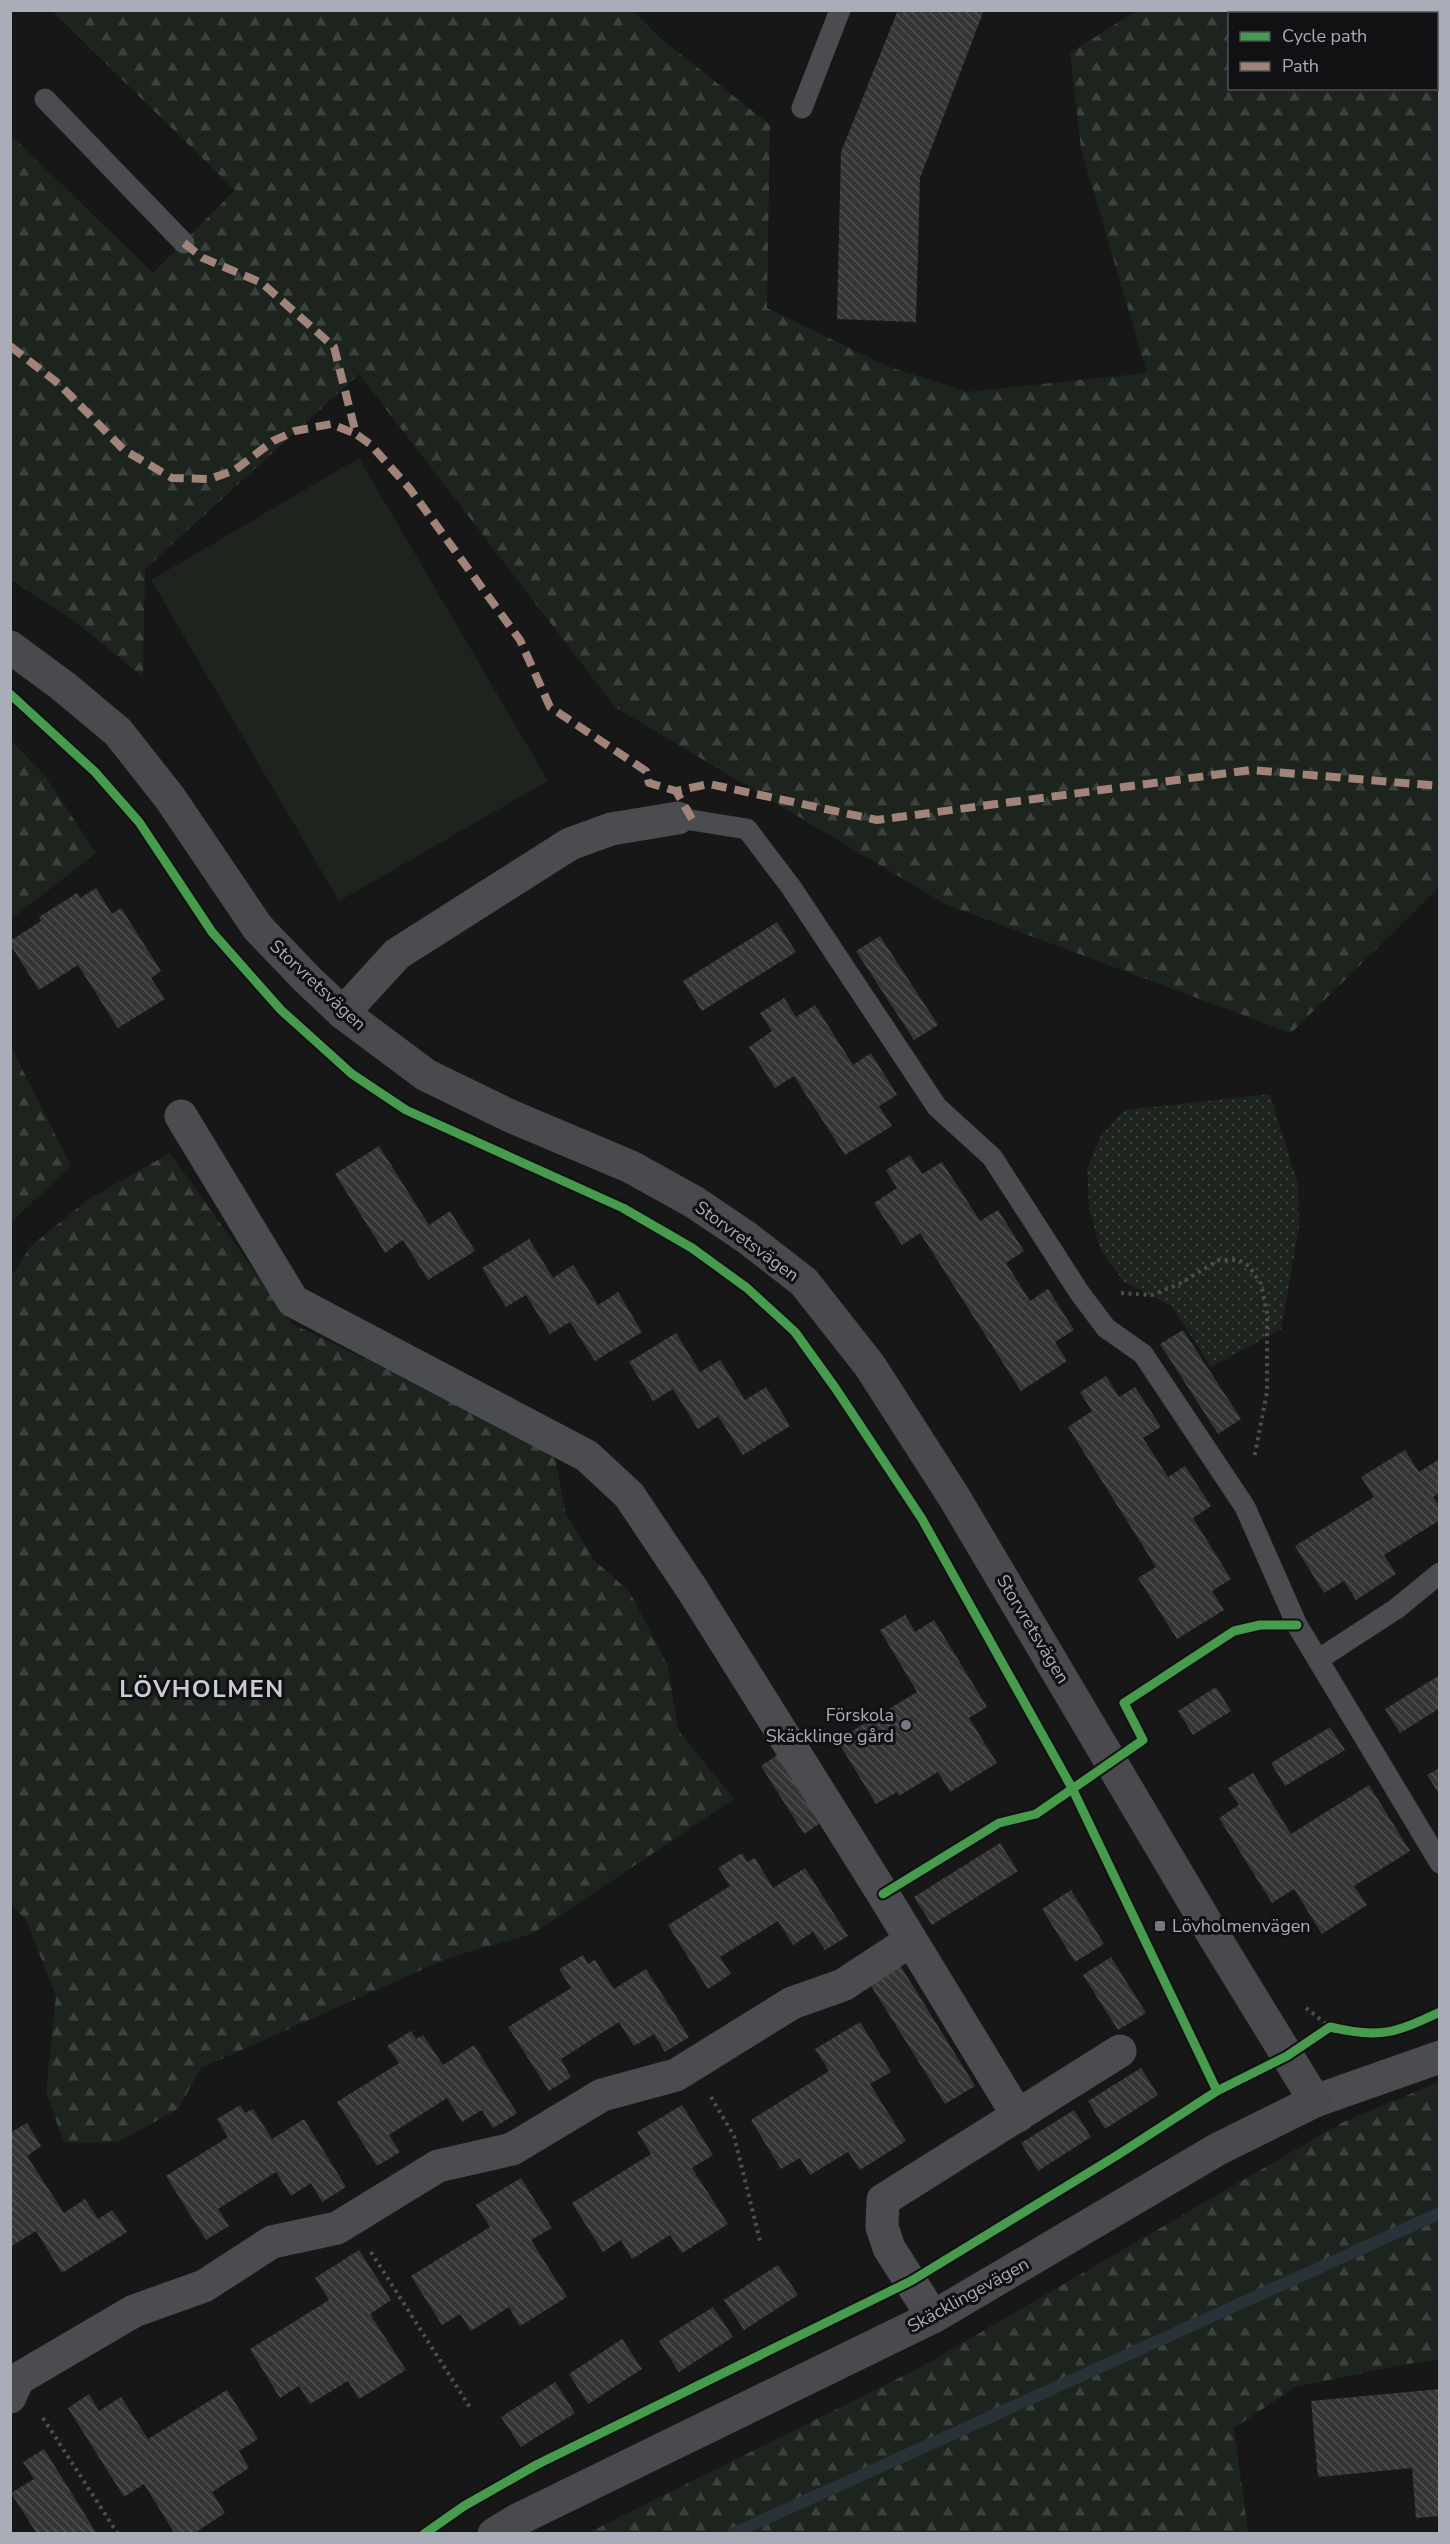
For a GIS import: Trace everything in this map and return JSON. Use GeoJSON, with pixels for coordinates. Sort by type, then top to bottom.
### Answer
{"type":"FeatureCollection","features":[{"type":"Feature","properties":{"kind":"street","name":"Storvretsvägen"},"geometry":{"type":"LineString","coordinates":[[10,647],[63,686],[118,732],[170,798],[258,928],[343,1013],[426,1075],[508,1115],[631,1167],[694,1202],[746,1236],[804,1282],[870,1366],[954,1497],[1214,1936],[1315,2101]]}},
{"type":"Feature","properties":{"kind":"street"},"geometry":{"type":"LineString","coordinates":[[343,1013],[397,954],[570,844],[611,830],[678,818]]}},
{"type":"Feature","properties":{"kind":"street"},"geometry":{"type":"LineString","coordinates":[[180,1116],[293,1301],[587,1456],[629,1495],[692,1588],[1018,2116]]}},
{"type":"Feature","properties":{"kind":"street"},"geometry":{"type":"LineString","coordinates":[[13,2381],[134,2311],[204,2286],[272,2242],[337,2228],[438,2166],[512,2149],[602,2095],[676,2075],[792,2003],[843,1985],[910,1941]]}},
{"type":"Feature","properties":{"kind":"street"},"geometry":{"type":"LineString","coordinates":[[933,2317],[889,2248],[882,2227],[883,2200],[1120,2051]]}},
{"type":"Feature","properties":{"kind":"street","name":"Skäcklingevägen"},"geometry":{"type":"LineString","coordinates":[[495,2534],[517,2520],[933,2317],[1218,2149],[1315,2101],[1440,2057]]}},
{"type":"Feature","properties":{"kind":"lane"},"geometry":{"type":"LineString","coordinates":[[802,108],[840,10]]}},
{"type":"Feature","properties":{"kind":"lane"},"geometry":{"type":"LineString","coordinates":[[45,99],[184,243]]}},
{"type":"Feature","properties":{"kind":"lane"},"geometry":{"type":"LineString","coordinates":[[678,818],[747,830],[791,887],[937,1107],[992,1157],[1079,1292],[1106,1328],[1143,1354],[1245,1507],[1297,1624],[1440,1863]]}},
{"type":"Feature","properties":{"kind":"lane"},"geometry":{"type":"LineString","coordinates":[[1319,1659],[1396,1609],[1440,1573]]}},
{"type":"Feature","properties":{"kind":"path"},"geometry":{"type":"LineString","coordinates":[[1079,1292],[1152,1295],[1179,1284],[1211,1263],[1228,1258],[1239,1260],[1249,1266],[1256,1275],[1265,1296],[1267,1313],[1267,1392],[1245,1507]]}},
{"type":"Feature","properties":{"kind":"path"},"geometry":{"type":"LineString","coordinates":[[692,2066],[734,2136],[761,2245]]}},
{"type":"Feature","properties":{"kind":"path"},"geometry":{"type":"LineString","coordinates":[[351,2221],[471,2409]]}},
{"type":"Feature","properties":{"kind":"path"},"geometry":{"type":"LineString","coordinates":[[13,2381],[118,2534]]}},
{"type":"Feature","properties":{"kind":"green space"},"geometry":{"type":"Polygon","coordinates":[[[52,11],[634,11],[659,37],[770,125],[767,308],[887,366],[967,392],[1147,373],[1081,149],[1070,53],[1136,11],[1439,11],[1439,887],[1291,1033],[945,904],[615,707],[359,374],[145,569],[143,677],[76,622],[11,580],[10,134],[153,273],[235,190],[52,11]]]}},
{"type":"Feature","properties":{"kind":"green space"},"geometry":{"type":"Polygon","coordinates":[[[359,458],[548,781],[339,901],[151,580],[359,458]]]}},
{"type":"Feature","properties":{"kind":"green space"},"geometry":{"type":"Polygon","coordinates":[[[11,740],[45,776],[96,853],[11,919],[11,740]]]}},
{"type":"Feature","properties":{"kind":"green space"},"geometry":{"type":"Polygon","coordinates":[[[11,1047],[71,1166],[10,1222],[11,1047]]]}},
{"type":"Feature","properties":{"kind":"green space"},"geometry":{"type":"Polygon","coordinates":[[[1270,1094],[1298,1184],[1299,1228],[1281,1329],[1211,1367],[1172,1306],[1124,1282],[1100,1249],[1089,1206],[1087,1169],[1101,1135],[1124,1110],[1270,1094]]]}},
{"type":"Feature","properties":{"kind":"green space"},"geometry":{"type":"Polygon","coordinates":[[[170,1153],[292,1324],[553,1448],[566,1514],[594,1560],[629,1591],[668,1666],[678,1730],[734,1799],[532,1934],[448,1958],[201,2068],[178,2109],[118,2142],[64,2143],[46,2092],[56,1996],[26,1920],[11,1904],[11,1277],[30,1247],[87,1200],[170,1153]]]}},
{"type":"Feature","properties":{"kind":"green space"},"geometry":{"type":"Polygon","coordinates":[[[1439,2082],[1439,2360],[1406,2364],[1295,2387],[1234,2428],[1248,2533],[588,2533],[921,2367],[1343,2122],[1439,2082]]]}},
{"type":"Feature","properties":{"kind":"building"},"geometry":{"type":"Polygon","coordinates":[[[898,10],[984,10],[920,178],[916,322],[837,319],[841,152],[898,10]]]}},
{"type":"Feature","properties":{"kind":"building"},"geometry":{"type":"Polygon","coordinates":[[[96,888],[112,914],[121,908],[161,971],[151,978],[165,999],[118,1028],[78,965],[39,990],[10,944],[10,941],[41,921],[39,917],[77,893],[80,898],[96,888]]]}},
{"type":"Feature","properties":{"kind":"building"},"geometry":{"type":"Polygon","coordinates":[[[777,922],[796,952],[702,1011],[683,981],[777,922]]]}},
{"type":"Feature","properties":{"kind":"building"},"geometry":{"type":"Polygon","coordinates":[[[880,936],[938,1025],[914,1040],[856,951],[880,936]]]}},
{"type":"Feature","properties":{"kind":"building"},"geometry":{"type":"Polygon","coordinates":[[[784,998],[796,1017],[815,1005],[853,1065],[871,1053],[897,1095],[879,1106],[892,1126],[845,1155],[794,1076],[775,1088],[749,1047],[772,1031],[760,1013],[784,998]]]}},
{"type":"Feature","properties":{"kind":"building"},"geometry":{"type":"Polygon","coordinates":[[[379,1146],[429,1225],[450,1211],[475,1251],[428,1280],[403,1240],[385,1253],[335,1174],[379,1146]]]}},
{"type":"Feature","properties":{"kind":"building"},"geometry":{"type":"Polygon","coordinates":[[[910,1155],[922,1174],[942,1162],[980,1221],[998,1210],[1024,1251],[1006,1263],[1030,1301],[1048,1289],[1074,1330],[1055,1342],[1067,1361],[1021,1391],[920,1233],[902,1245],[874,1203],[897,1188],[886,1170],[910,1155]]]}},
{"type":"Feature","properties":{"kind":"building"},"geometry":{"type":"Polygon","coordinates":[[[529,1239],[553,1278],[573,1265],[598,1305],[618,1292],[642,1332],[595,1361],[570,1322],[550,1334],[526,1295],[506,1307],[482,1268],[529,1239]]]}},
{"type":"Feature","properties":{"kind":"building"},"geometry":{"type":"Polygon","coordinates":[[[1183,1330],[1241,1419],[1218,1434],[1160,1344],[1183,1330]]]}},
{"type":"Feature","properties":{"kind":"building"},"geometry":{"type":"Polygon","coordinates":[[[676,1333],[700,1372],[720,1360],[745,1400],[766,1387],[790,1426],[743,1455],[718,1416],[698,1429],[673,1389],[653,1401],[629,1362],[676,1333]]]}},
{"type":"Feature","properties":{"kind":"building"},"geometry":{"type":"Polygon","coordinates":[[[1106,1376],[1119,1397],[1135,1387],[1161,1427],[1143,1438],[1168,1477],[1185,1466],[1211,1506],[1193,1518],[1231,1579],[1212,1591],[1224,1610],[1177,1639],[1138,1578],[1156,1567],[1068,1427],[1092,1411],[1080,1392],[1106,1376]]]}},
{"type":"Feature","properties":{"kind":"building"},"geometry":{"type":"Polygon","coordinates":[[[1405,1450],[1419,1472],[1438,1460],[1440,1462],[1440,1493],[1433,1497],[1440,1507],[1440,1520],[1384,1555],[1396,1574],[1356,1600],[1344,1581],[1324,1593],[1295,1546],[1374,1497],[1361,1477],[1405,1450]]]}},
{"type":"Feature","properties":{"kind":"building"},"geometry":{"type":"Polygon","coordinates":[[[905,1615],[915,1632],[934,1620],[987,1707],[969,1718],[997,1763],[950,1792],[938,1772],[899,1796],[897,1792],[876,1804],[837,1740],[917,1692],[880,1630],[905,1615]]]}},
{"type":"Feature","properties":{"kind":"building"},"geometry":{"type":"Polygon","coordinates":[[[1440,1675],[1440,1708],[1400,1733],[1385,1709],[1440,1675]]]}},
{"type":"Feature","properties":{"kind":"building"},"geometry":{"type":"Polygon","coordinates":[[[1216,1687],[1231,1711],[1193,1735],[1178,1711],[1216,1687]]]}},
{"type":"Feature","properties":{"kind":"building"},"geometry":{"type":"Polygon","coordinates":[[[1330,1727],[1345,1750],[1285,1786],[1271,1763],[1330,1727]]]}},
{"type":"Feature","properties":{"kind":"building"},"geometry":{"type":"Polygon","coordinates":[[[782,1752],[825,1820],[804,1834],[761,1766],[782,1752]]]}},
{"type":"Feature","properties":{"kind":"building"},"geometry":{"type":"Polygon","coordinates":[[[1440,1768],[1440,1795],[1427,1775],[1440,1768]]]}},
{"type":"Feature","properties":{"kind":"building"},"geometry":{"type":"Polygon","coordinates":[[[1253,1773],[1291,1834],[1369,1785],[1410,1851],[1354,1886],[1367,1905],[1322,1934],[1294,1889],[1272,1903],[1219,1818],[1239,1805],[1228,1788],[1253,1773]]]}},
{"type":"Feature","properties":{"kind":"building"},"geometry":{"type":"Polygon","coordinates":[[[1000,1843],[1018,1871],[932,1925],[914,1897],[1000,1843]]]}},
{"type":"Feature","properties":{"kind":"building"},"geometry":{"type":"Polygon","coordinates":[[[742,1853],[747,1862],[755,1858],[773,1888],[805,1868],[848,1936],[825,1950],[813,1932],[793,1945],[778,1921],[720,1957],[731,1974],[708,1989],[668,1925],[730,1886],[718,1868],[742,1853]]]}},
{"type":"Feature","properties":{"kind":"building"},"geometry":{"type":"Polygon","coordinates":[[[1071,1890],[1104,1944],[1075,1962],[1042,1909],[1071,1890]]]}},
{"type":"Feature","properties":{"kind":"building"},"geometry":{"type":"Polygon","coordinates":[[[583,1955],[588,1964],[595,1960],[614,1989],[646,1969],[689,2037],[665,2052],[654,2034],[634,2046],[619,2022],[561,2059],[571,2077],[549,2091],[508,2027],[571,1988],[559,1969],[583,1955]]]}},
{"type":"Feature","properties":{"kind":"building"},"geometry":{"type":"Polygon","coordinates":[[[1111,1957],[1146,2013],[1118,2030],[1083,1975],[1111,1957]]]}},
{"type":"Feature","properties":{"kind":"building"},"geometry":{"type":"Polygon","coordinates":[[[900,1965],[975,2086],[945,2104],[870,1984],[900,1965]]]}},
{"type":"Feature","properties":{"kind":"building"},"geometry":{"type":"Polygon","coordinates":[[[860,2022],[891,2072],[870,2084],[906,2141],[860,2170],[848,2152],[810,2175],[800,2158],[781,2169],[751,2120],[829,2071],[815,2049],[860,2022]]]}},
{"type":"Feature","properties":{"kind":"building"},"geometry":{"type":"Polygon","coordinates":[[[411,2031],[416,2039],[423,2035],[443,2065],[474,2045],[517,2113],[493,2128],[482,2110],[462,2122],[447,2098],[389,2135],[400,2152],[377,2166],[337,2102],[399,2063],[387,2046],[411,2031]]]}},
{"type":"Feature","properties":{"kind":"building"},"geometry":{"type":"Polygon","coordinates":[[[1141,2068],[1158,2095],[1105,2129],[1088,2101],[1141,2068]]]}},
{"type":"Feature","properties":{"kind":"building"},"geometry":{"type":"Polygon","coordinates":[[[240,2105],[245,2113],[253,2109],[272,2139],[304,2119],[346,2187],[322,2202],[311,2183],[291,2196],[276,2172],[218,2209],[229,2226],[206,2240],[166,2176],[228,2137],[217,2119],[240,2105]]]}},
{"type":"Feature","properties":{"kind":"building"},"geometry":{"type":"Polygon","coordinates":[[[682,2105],[713,2155],[692,2168],[728,2224],[682,2253],[670,2235],[632,2259],[621,2240],[603,2252],[572,2203],[651,2154],[637,2132],[682,2105]]]}},
{"type":"Feature","properties":{"kind":"building"},"geometry":{"type":"Polygon","coordinates":[[[1074,2110],[1091,2137],[1038,2171],[1021,2143],[1074,2110]]]}},
{"type":"Feature","properties":{"kind":"building"},"geometry":{"type":"Polygon","coordinates":[[[27,2123],[41,2146],[27,2156],[64,2213],[85,2199],[98,2219],[112,2210],[127,2232],[62,2273],[36,2231],[10,2247],[10,2133],[27,2123]]]}},
{"type":"Feature","properties":{"kind":"building"},"geometry":{"type":"Polygon","coordinates":[[[521,2178],[552,2228],[531,2240],[567,2297],[520,2326],[509,2307],[471,2331],[460,2314],[442,2325],[411,2276],[490,2227],[476,2205],[521,2178]]]}},
{"type":"Feature","properties":{"kind":"building"},"geometry":{"type":"Polygon","coordinates":[[[359,2250],[391,2300],[370,2314],[406,2370],[359,2399],[348,2381],[310,2404],[299,2386],[280,2398],[250,2349],[329,2300],[315,2278],[359,2250]]]}},
{"type":"Feature","properties":{"kind":"building"},"geometry":{"type":"Polygon","coordinates":[[[778,2265],[798,2295],[744,2330],[724,2300],[778,2265]]]}},
{"type":"Feature","properties":{"kind":"building"},"geometry":{"type":"Polygon","coordinates":[[[713,2307],[733,2337],[679,2372],[659,2341],[713,2307]]]}},
{"type":"Feature","properties":{"kind":"building"},"geometry":{"type":"Polygon","coordinates":[[[622,2339],[642,2369],[588,2404],[569,2374],[622,2339]]]}},
{"type":"Feature","properties":{"kind":"building"},"geometry":{"type":"Polygon","coordinates":[[[555,2382],[575,2413],[521,2447],[501,2417],[555,2382]]]}},
{"type":"Feature","properties":{"kind":"building"},"geometry":{"type":"Polygon","coordinates":[[[1440,2389],[1440,2516],[1416,2518],[1412,2468],[1318,2477],[1311,2401],[1440,2389]]]}},
{"type":"Feature","properties":{"kind":"building"},"geometry":{"type":"Polygon","coordinates":[[[227,2390],[258,2439],[239,2451],[249,2468],[212,2492],[225,2513],[193,2534],[175,2534],[144,2484],[124,2497],[68,2408],[89,2394],[99,2411],[121,2397],[148,2439],[227,2390]]]}},
{"type":"Feature","properties":{"kind":"building"},"geometry":{"type":"Polygon","coordinates":[[[44,2449],[97,2534],[37,2534],[11,2493],[34,2479],[23,2462],[44,2449]]]}},
{"type":"Feature","properties":{"kind":"waterway"},"geometry":{"type":"LineString","coordinates":[[732,2534],[1440,2213]]}},
{"type":"Feature","properties":{"kind":"marked path"},"geometry":{"type":"LineString","coordinates":[[184,243],[203,258],[262,283],[334,347],[356,434],[370,444],[410,489],[520,640],[550,707],[646,771],[649,783],[676,791]]}},
{"type":"Feature","properties":{"kind":"marked path"},"geometry":{"type":"LineString","coordinates":[[10,346],[59,384],[124,450],[172,478],[210,479],[235,470],[273,441],[295,431],[331,424],[356,434]]}},
{"type":"Feature","properties":{"kind":"marked path"},"geometry":{"type":"LineString","coordinates":[[692,819],[676,791],[709,784],[877,820],[1251,770],[1440,786]]}},
{"type":"Feature","properties":{"kind":"cycle path"},"geometry":{"type":"LineString","coordinates":[[10,694],[95,772],[139,822],[212,932],[281,1010],[352,1074],[406,1110],[623,1208],[692,1248],[747,1288],[795,1332],[836,1389],[922,1519],[1072,1788],[1217,2091],[1116,2156],[911,2281],[538,2464],[464,2506],[424,2534]]}},
{"type":"Feature","properties":{"kind":"cycle path"},"geometry":{"type":"LineString","coordinates":[[883,1894],[999,1823],[1036,1814],[1143,1740],[1124,1703],[1234,1631],[1260,1625],[1297,1625]]}},
{"type":"Feature","properties":{"kind":"cycle path"},"geometry":{"type":"LineString","coordinates":[[1217,2091],[1287,2056],[1330,2027],[1362,2033],[1387,2032],[1411,2025],[1440,2012]]}},
{"type":"Feature","properties":{"kind":"place","name":"Förskola Skäcklinge gård"},"geometry":{"type":"Point","coordinates":[906,1725]}},
{"type":"Feature","properties":{"kind":"place","name":"Lövholmenvägen"},"geometry":{"type":"Point","coordinates":[1160,1926]}},
{"type":"Feature","properties":{"kind":"district","name":"LÖVHOLMEN"},"geometry":{"type":"Point","coordinates":[202,1689]}}]}
